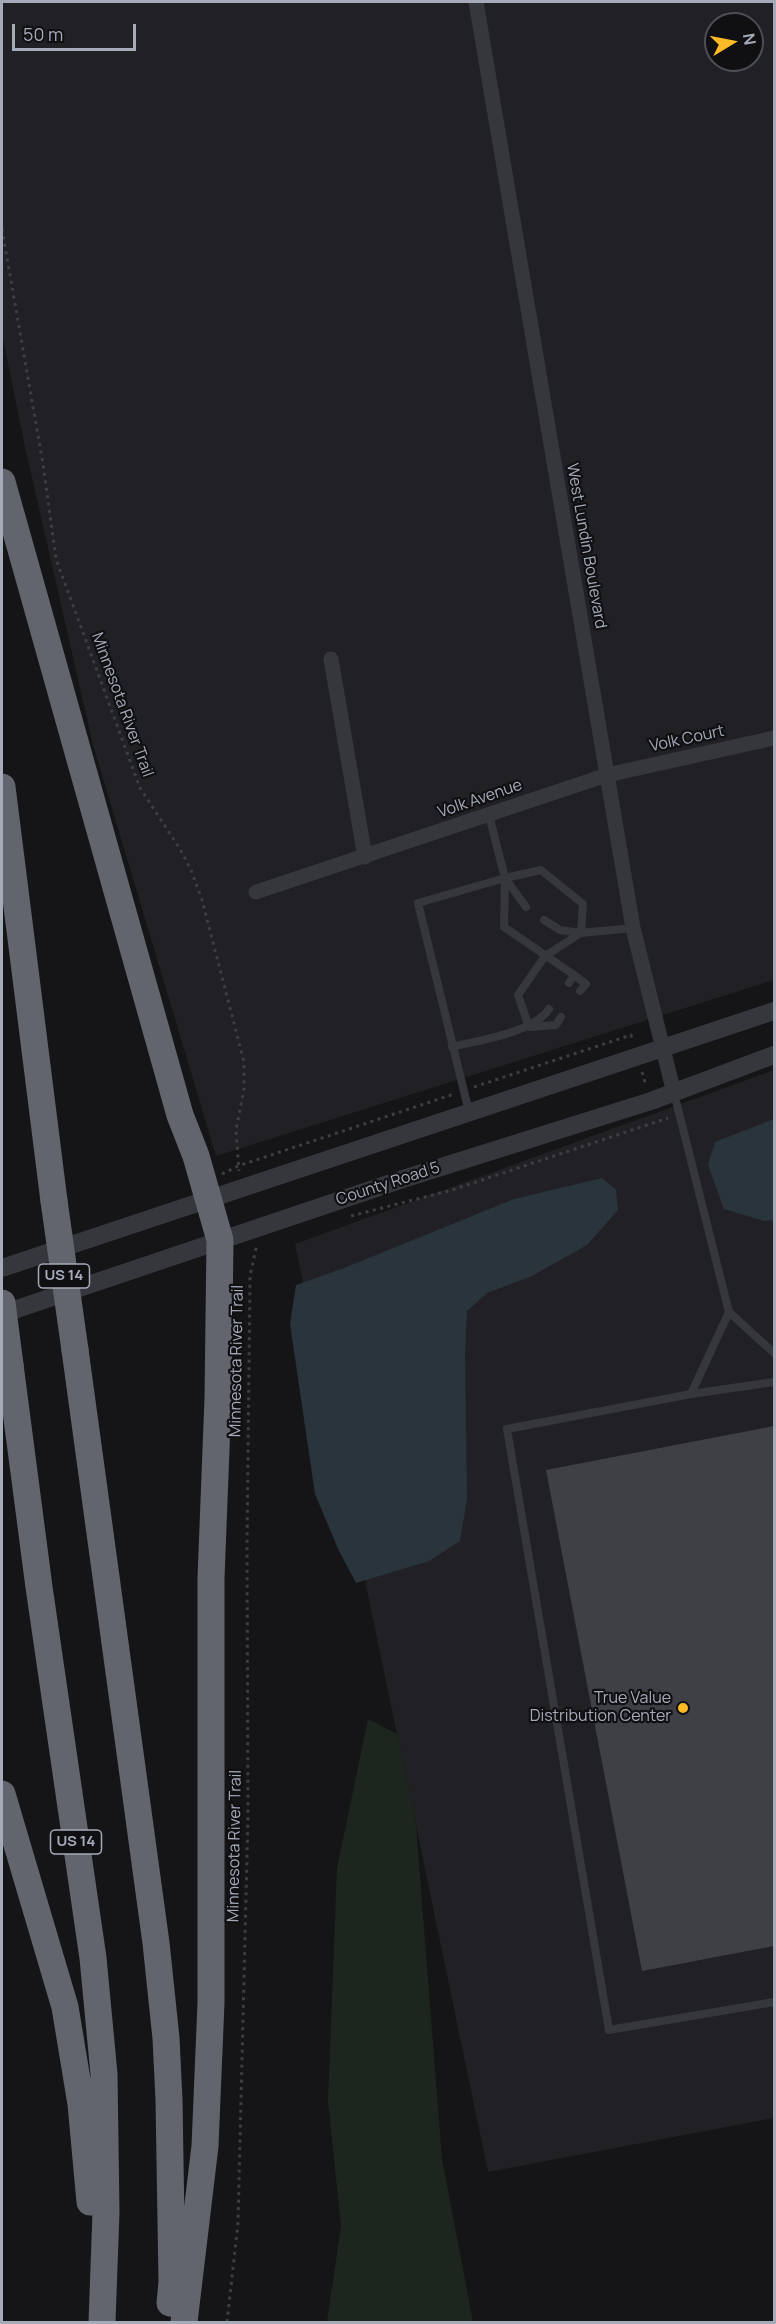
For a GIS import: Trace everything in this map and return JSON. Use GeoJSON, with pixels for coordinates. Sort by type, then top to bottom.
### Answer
{"type":"FeatureCollection","features":[{"type":"Feature","properties":{"kind":"highway"},"geometry":{"type":"LineString","coordinates":[[2,482],[180,1115],[196,1156],[220,1249],[218,1398],[211,1589],[211,2003],[205,2146],[184,2322]]}},
{"type":"Feature","properties":{"kind":"highway","name":"US 14"},"geometry":{"type":"LineString","coordinates":[[2,787],[54,1201],[154,1932],[166,2038],[172,2282],[168,2322]]}},
{"type":"Feature","properties":{"kind":"highway","name":"US 14"},"geometry":{"type":"LineString","coordinates":[[2,1303],[39,1587],[93,1958],[104,2074],[106,2212],[102,2322]]}},
{"type":"Feature","properties":{"kind":"highway"},"geometry":{"type":"LineString","coordinates":[[2,1794],[65,2007],[81,2104],[96,2322]]}},
{"type":"Feature","properties":{"kind":"street","name":"West Lundin Boulevard"},"geometry":{"type":"LineString","coordinates":[[476,2],[633,928],[674,1093]]}},
{"type":"Feature","properties":{"kind":"street"},"geometry":{"type":"LineString","coordinates":[[331,659],[365,857]]}},
{"type":"Feature","properties":{"kind":"street","name":"Volk Court"},"geometry":{"type":"LineString","coordinates":[[607,775],[774,738]]}},
{"type":"Feature","properties":{"kind":"street","name":"Volk Avenue"},"geometry":{"type":"LineString","coordinates":[[256,892],[607,775]]}},
{"type":"Feature","properties":{"kind":"street"},"geometry":{"type":"LineString","coordinates":[[2,1268],[774,1011]]}},
{"type":"Feature","properties":{"kind":"street","name":"County Road 5"},"geometry":{"type":"LineString","coordinates":[[2,1314],[255,1238],[403,1179],[674,1093],[774,1055]]}},
{"type":"Feature","properties":{"kind":"lane"},"geometry":{"type":"LineString","coordinates":[[489,815],[506,878],[504,927],[585,984],[580,991]]}},
{"type":"Feature","properties":{"kind":"lane"},"geometry":{"type":"LineString","coordinates":[[469,1112],[418,903],[541,870],[582,904],[581,933]]}},
{"type":"Feature","properties":{"kind":"lane"},"geometry":{"type":"LineString","coordinates":[[506,878],[526,907]]}},
{"type":"Feature","properties":{"kind":"lane"},"geometry":{"type":"LineString","coordinates":[[544,920],[560,930],[581,933],[633,928]]}},
{"type":"Feature","properties":{"kind":"lane"},"geometry":{"type":"LineString","coordinates":[[529,1027],[518,995],[545,956],[581,933]]}},
{"type":"Feature","properties":{"kind":"lane"},"geometry":{"type":"LineString","coordinates":[[569,983],[574,975]]}},
{"type":"Feature","properties":{"kind":"lane"},"geometry":{"type":"LineString","coordinates":[[529,1027],[544,1017],[549,1009]]}},
{"type":"Feature","properties":{"kind":"lane"},"geometry":{"type":"LineString","coordinates":[[452,1047],[529,1027],[556,1025],[561,1017]]}},
{"type":"Feature","properties":{"kind":"lane"},"geometry":{"type":"LineString","coordinates":[[674,1093],[729,1312],[774,1353]]}},
{"type":"Feature","properties":{"kind":"lane"},"geometry":{"type":"LineString","coordinates":[[691,1394],[729,1312]]}},
{"type":"Feature","properties":{"kind":"lane"},"geometry":{"type":"LineString","coordinates":[[774,1382],[691,1394],[507,1429],[609,2030],[774,2002]]}},
{"type":"Feature","properties":{"kind":"path","name":"Minnesota River Trail"},"geometry":{"type":"LineString","coordinates":[[2,229],[56,559],[135,777],[191,870],[202,900],[244,1062],[244,1089],[236,1130],[240,1188]]}},
{"type":"Feature","properties":{"kind":"path"},"geometry":{"type":"LineString","coordinates":[[342,1219],[452,1190],[680,1113]]}},
{"type":"Feature","properties":{"kind":"path","name":"Minnesota River Trail"},"geometry":{"type":"LineString","coordinates":[[227,2322],[238,2223],[249,1816],[247,1545],[250,1276],[255,1238]]}},
{"type":"Feature","properties":{"kind":"path"},"geometry":{"type":"LineString","coordinates":[[220,1249],[255,1238]]}},
{"type":"Feature","properties":{"kind":"shaded area"},"geometry":{"type":"Polygon","coordinates":[[[2,2],[774,2],[774,980],[216,1156],[93,745],[25,447],[2,334],[2,2]]]}},
{"type":"Feature","properties":{"kind":"shaded area"},"geometry":{"type":"Polygon","coordinates":[[[774,1070],[774,2118],[488,2172],[295,1244],[774,1070]]]}},
{"type":"Feature","properties":{"kind":"shaded area"},"geometry":{"type":"Polygon","coordinates":[[[774,1119],[774,1220],[764,1221],[724,1209],[708,1165],[715,1142],[774,1119]]]}},
{"type":"Feature","properties":{"kind":"shaded area"},"geometry":{"type":"Polygon","coordinates":[[[602,1178],[616,1190],[618,1210],[587,1245],[532,1276],[487,1293],[467,1311],[465,1355],[467,1499],[460,1541],[429,1561],[356,1583],[339,1551],[315,1494],[290,1324],[296,1285],[344,1268],[514,1199],[602,1178]]]}},
{"type":"Feature","properties":{"kind":"shaded area"},"geometry":{"type":"Polygon","coordinates":[[[368,1719],[397,1734],[416,1825],[442,2159],[473,2322],[327,2322],[341,2226],[328,2101],[337,1868],[368,1719]]]}},
{"type":"Feature","properties":{"kind":"building","name":"True Value Distribution Center"},"geometry":{"type":"Polygon","coordinates":[[[774,1426],[774,1946],[642,1971],[546,1470],[774,1426]]]}},
{"type":"Feature","properties":{"kind":"place","name":"True Value Distribution Center"},"geometry":{"type":"Point","coordinates":[683,1708]}}]}
